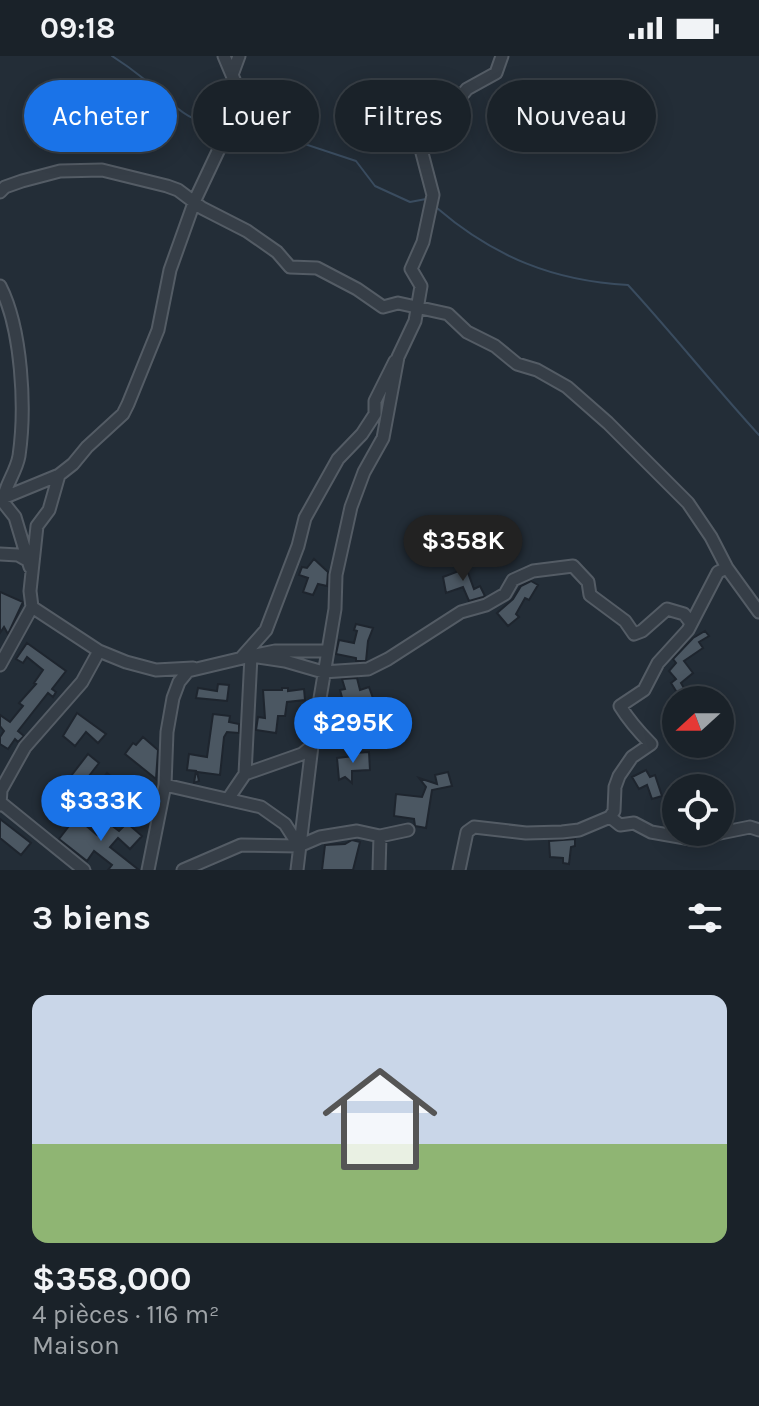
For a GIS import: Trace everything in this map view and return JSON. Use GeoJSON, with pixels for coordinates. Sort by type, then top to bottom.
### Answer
{"type":"FeatureCollection","features":[{"type":"Feature","properties":{"kind":"street"},"geometry":{"type":"LineString","coordinates":[[3,498],[59,475],[123,414],[158,330],[170,270],[195,200],[229,128],[236,96],[224,56]]}},
{"type":"Feature","properties":{"kind":"street"},"geometry":{"type":"LineString","coordinates":[[232,75],[239,56]]}},
{"type":"Feature","properties":{"kind":"street"},"geometry":{"type":"LineString","coordinates":[[228,799],[245,774],[245,658],[266,630],[298,546],[305,518],[338,459],[362,434],[375,414],[375,401],[415,321],[421,286],[411,269],[423,242],[433,195],[422,153],[444,116],[467,89],[496,73],[502,56]]}},
{"type":"Feature","properties":{"kind":"street"},"geometry":{"type":"LineString","coordinates":[[0,192],[5,187],[52,172],[102,170],[167,186],[247,231],[277,252],[290,267],[317,268],[383,307],[398,303],[448,314],[467,332],[495,346],[517,364],[537,370],[567,387],[608,423],[688,503],[727,568],[759,612]]}},
{"type":"Feature","properties":{"kind":"street"},"geometry":{"type":"LineString","coordinates":[[0,286],[7,300],[16,340],[23,408],[17,464],[3,498],[8,511],[15,517],[25,559],[32,570]]}},
{"type":"Feature","properties":{"kind":"street"},"geometry":{"type":"LineString","coordinates":[[297,870],[312,746],[335,609],[336,575],[351,507],[364,472],[383,438],[398,357]]}},
{"type":"Feature","properties":{"kind":"street"},"geometry":{"type":"LineString","coordinates":[[0,665],[32,607],[37,526],[49,510],[59,475]]}},
{"type":"Feature","properties":{"kind":"street"},"geometry":{"type":"LineString","coordinates":[[0,554],[18,555],[25,559]]}},
{"type":"Feature","properties":{"kind":"street"},"geometry":{"type":"LineString","coordinates":[[245,658],[285,661],[323,672],[368,669],[461,612],[486,605],[505,594],[513,580],[533,571],[573,566],[588,582],[590,595],[625,621],[634,634],[642,631],[667,609],[684,614],[691,623]]}},
{"type":"Feature","properties":{"kind":"street"},"geometry":{"type":"LineString","coordinates":[[459,870],[467,832],[474,827],[526,833],[562,832],[579,830],[610,817],[614,811],[615,787],[619,776],[632,757],[651,744],[620,706],[644,690],[658,663],[691,623],[718,572],[727,568]]}},
{"type":"Feature","properties":{"kind":"street"},"geometry":{"type":"LineString","coordinates":[[32,607],[99,651],[156,670],[194,668],[275,651],[327,651]]}},
{"type":"Feature","properties":{"kind":"street"},"geometry":{"type":"LineString","coordinates":[[84,870],[1,803],[1,790],[33,735],[82,682],[99,651]]}},
{"type":"Feature","properties":{"kind":"street"},"geometry":{"type":"LineString","coordinates":[[148,870],[165,785],[167,732],[173,698],[179,682],[194,668]]}},
{"type":"Feature","properties":{"kind":"street"},"geometry":{"type":"LineString","coordinates":[[245,774],[302,754],[312,746]]}},
{"type":"Feature","properties":{"kind":"street"},"geometry":{"type":"LineString","coordinates":[[165,785],[261,807],[285,824],[299,846]]}},
{"type":"Feature","properties":{"kind":"street"},"geometry":{"type":"LineString","coordinates":[[610,817],[620,825],[634,823],[651,832],[691,839],[750,827],[759,830]]}},
{"type":"Feature","properties":{"kind":"street"},"geometry":{"type":"LineString","coordinates":[[183,870],[241,845],[299,846],[320,837],[357,831],[380,836],[408,830]]}},
{"type":"Feature","properties":{"kind":"street"},"geometry":{"type":"LineString","coordinates":[[379,870],[380,836]]}},
{"type":"Feature","properties":{"kind":"building"},"geometry":{"type":"Polygon","coordinates":[[[433,517],[461,526],[456,538],[440,532],[433,537],[431,535],[436,526],[431,524],[433,517]]]}},
{"type":"Feature","properties":{"kind":"building"},"geometry":{"type":"Polygon","coordinates":[[[314,559],[328,572],[327,586],[318,584],[313,595],[303,592],[308,578],[299,575],[302,567],[307,568],[314,559]]]}},
{"type":"Feature","properties":{"kind":"building"},"geometry":{"type":"Polygon","coordinates":[[[463,561],[470,563],[467,570],[474,589],[480,586],[485,596],[469,601],[463,587],[446,593],[443,577],[459,571],[463,561]]]}},
{"type":"Feature","properties":{"kind":"building"},"geometry":{"type":"Polygon","coordinates":[[[531,581],[538,585],[529,600],[525,598],[516,614],[519,617],[508,626],[497,613],[513,599],[521,586],[531,581]]]}},
{"type":"Feature","properties":{"kind":"building"},"geometry":{"type":"Polygon","coordinates":[[[0,592],[23,602],[8,634],[4,627],[0,633],[0,592]]]}},
{"type":"Feature","properties":{"kind":"building"},"geometry":{"type":"Polygon","coordinates":[[[356,624],[373,628],[366,661],[336,654],[339,640],[354,643],[356,624]]]}},
{"type":"Feature","properties":{"kind":"building"},"geometry":{"type":"Polygon","coordinates":[[[705,631],[709,636],[699,642],[703,648],[684,661],[693,673],[681,683],[683,686],[673,686],[671,683],[676,679],[669,671],[676,663],[673,659],[693,638],[705,631]]]}},
{"type":"Feature","properties":{"kind":"building"},"geometry":{"type":"Polygon","coordinates":[[[27,643],[66,671],[52,689],[56,692],[53,697],[48,693],[18,731],[24,736],[18,742],[15,739],[8,749],[0,744],[4,731],[0,726],[0,715],[10,722],[23,706],[19,703],[36,684],[43,670],[27,657],[23,663],[16,659],[27,643]]]}},
{"type":"Feature","properties":{"kind":"building"},"geometry":{"type":"Polygon","coordinates":[[[357,678],[360,690],[369,687],[374,701],[347,716],[340,690],[345,689],[342,679],[357,678]]]}},
{"type":"Feature","properties":{"kind":"building"},"geometry":{"type":"Polygon","coordinates":[[[218,684],[229,685],[227,701],[196,698],[198,688],[217,691],[218,684]]]}},
{"type":"Feature","properties":{"kind":"building"},"geometry":{"type":"Polygon","coordinates":[[[288,688],[288,691],[304,689],[305,700],[287,702],[285,716],[278,716],[276,733],[256,730],[258,717],[265,718],[263,690],[288,688]]]}},
{"type":"Feature","properties":{"kind":"building"},"geometry":{"type":"Polygon","coordinates":[[[77,713],[106,734],[98,743],[86,732],[75,746],[63,736],[77,713]]]}},
{"type":"Feature","properties":{"kind":"building"},"geometry":{"type":"Polygon","coordinates":[[[213,714],[230,716],[229,722],[239,724],[239,733],[227,732],[224,737],[220,775],[197,772],[199,781],[194,783],[196,771],[187,770],[189,754],[207,757],[213,714]]]}},
{"type":"Feature","properties":{"kind":"building"},"geometry":{"type":"Polygon","coordinates":[[[143,737],[158,750],[156,779],[125,754],[133,743],[136,745],[143,737]]]}},
{"type":"Feature","properties":{"kind":"building"},"geometry":{"type":"Polygon","coordinates":[[[369,752],[370,770],[352,771],[352,783],[345,777],[339,780],[337,758],[369,752]]]}},
{"type":"Feature","properties":{"kind":"building"},"geometry":{"type":"Polygon","coordinates":[[[88,754],[99,763],[82,785],[71,776],[88,754]]]}},
{"type":"Feature","properties":{"kind":"building"},"geometry":{"type":"Polygon","coordinates":[[[646,770],[650,777],[655,775],[662,796],[652,799],[647,785],[639,789],[632,777],[646,770]]]}},
{"type":"Feature","properties":{"kind":"building"},"geometry":{"type":"Polygon","coordinates":[[[448,772],[452,786],[432,790],[426,828],[415,826],[414,819],[394,816],[396,794],[422,797],[426,787],[419,778],[437,784],[435,775],[448,772]]]}},
{"type":"Feature","properties":{"kind":"building"},"geometry":{"type":"Polygon","coordinates":[[[107,773],[125,787],[116,800],[99,784],[107,773]]]}},
{"type":"Feature","properties":{"kind":"building"},"geometry":{"type":"Polygon","coordinates":[[[76,817],[97,835],[107,822],[119,831],[127,823],[142,836],[130,849],[118,838],[110,847],[139,870],[108,870],[112,865],[94,851],[87,861],[59,839],[76,817]]]}},
{"type":"Feature","properties":{"kind":"building"},"geometry":{"type":"Polygon","coordinates":[[[0,819],[31,843],[21,855],[0,838],[0,819]]]}},
{"type":"Feature","properties":{"kind":"building"},"geometry":{"type":"Polygon","coordinates":[[[575,839],[569,864],[563,863],[563,858],[550,857],[549,841],[575,839]]]}},
{"type":"Feature","properties":{"kind":"building"},"geometry":{"type":"Polygon","coordinates":[[[352,840],[360,842],[353,870],[322,870],[325,845],[345,844],[352,840]]]}},
{"type":"Feature","properties":{"kind":"waterway"},"geometry":{"type":"LineString","coordinates":[[112,56],[193,118]]}},
{"type":"Feature","properties":{"kind":"waterway"},"geometry":{"type":"LineString","coordinates":[[319,149],[356,161],[375,186],[410,202],[426,199]]}},
{"type":"Feature","properties":{"kind":"waterway"},"geometry":{"type":"LineString","coordinates":[[437,208],[480,240],[526,263],[575,278],[628,285],[759,435]]}}]}
